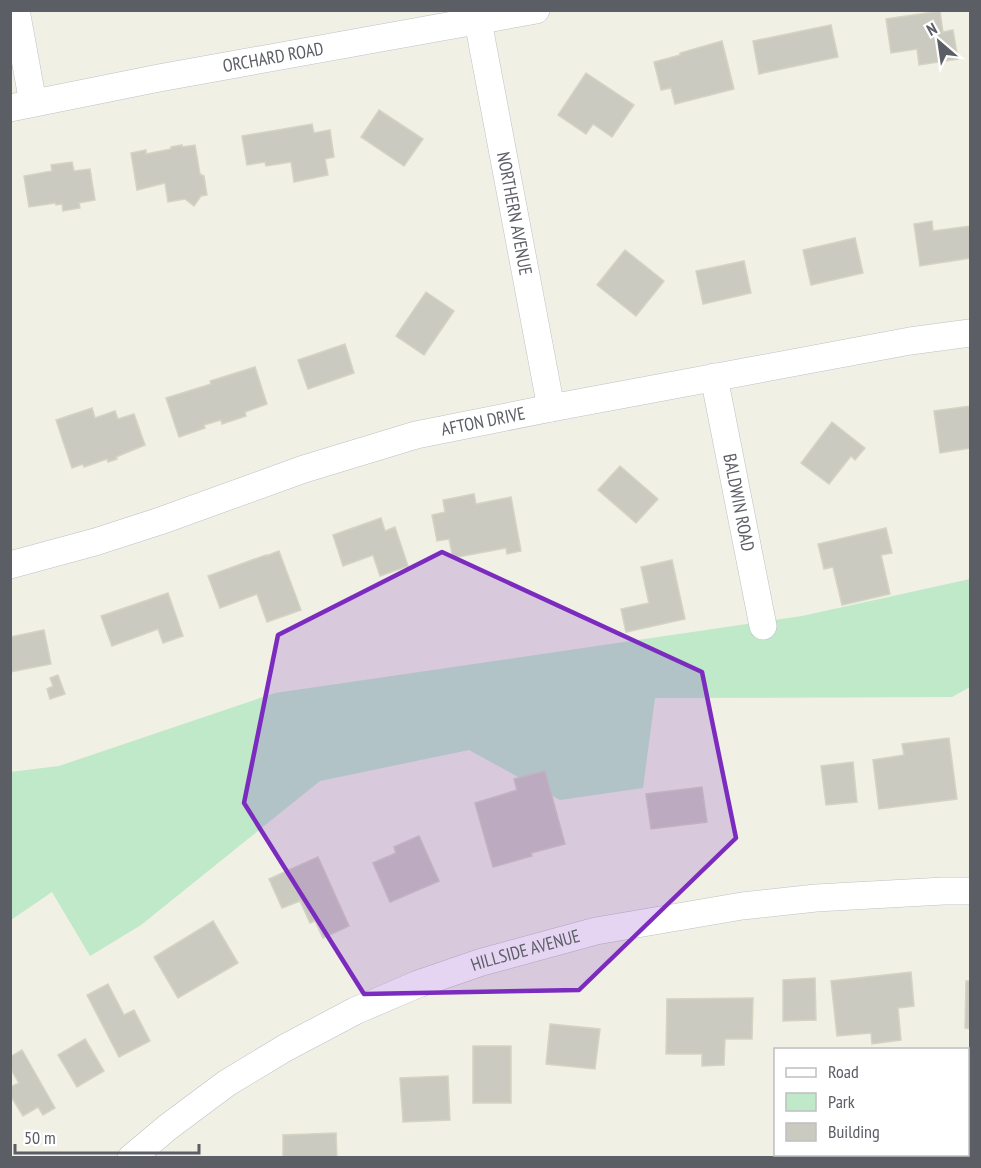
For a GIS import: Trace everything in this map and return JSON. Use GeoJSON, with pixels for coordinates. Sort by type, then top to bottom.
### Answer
{"type":"FeatureCollection","features":[{"type":"Feature","properties":{"kind":"street"},"geometry":{"type":"LineString","coordinates":[[16,10],[22,106]]}},
{"type":"Feature","properties":{"kind":"street","name":"ORCHARD ROAD"},"geometry":{"type":"LineString","coordinates":[[22,106],[418,21],[478,21],[536,10]]}},
{"type":"Feature","properties":{"kind":"street","name":"NORTHERN AVENUE"},"geometry":{"type":"LineString","coordinates":[[478,21],[551,408]]}},
{"type":"Feature","properties":{"kind":"street","name":"AFTON DRIVE"},"geometry":{"type":"LineString","coordinates":[[10,565],[117,535],[304,469],[416,435],[714,377],[910,341],[970,333]]}},
{"type":"Feature","properties":{"kind":"street","name":"BALDWIN ROAD"},"geometry":{"type":"LineString","coordinates":[[714,377],[763,626]]}},
{"type":"Feature","properties":{"kind":"street","name":"HILLSIDE AVENUE"},"geometry":{"type":"LineString","coordinates":[[131,1158],[227,1083],[285,1048],[356,1011],[418,984],[482,962],[596,931],[742,906],[816,898],[970,891]]}},
{"type":"Feature","properties":{"kind":"highlighted area"},"geometry":{"type":"Polygon","coordinates":[[[442,552],[702,672],[736,838],[579,990],[364,994],[244,803],[278,635],[442,552]]]}},
{"type":"Feature","properties":{"kind":"green space"},"geometry":{"type":"Polygon","coordinates":[[[970,579],[970,687],[952,697],[655,698],[643,788],[560,800],[469,750],[320,781],[141,925],[90,956],[52,892],[11,920],[10,772],[59,766],[275,693],[802,616],[970,579]]]}},
{"type":"Feature","properties":{"kind":"green space"},"geometry":{"type":"Polygon","coordinates":[[[969,1112],[970,1157],[879,1157],[969,1156],[969,1112]]]}},
{"type":"Feature","properties":{"kind":"building"},"geometry":{"type":"Polygon","coordinates":[[[940,11],[943,32],[953,30],[958,59],[919,65],[917,49],[891,53],[886,19],[940,11]]]}},
{"type":"Feature","properties":{"kind":"building"},"geometry":{"type":"Polygon","coordinates":[[[831,25],[838,57],[759,74],[753,41],[831,25]]]}},
{"type":"Feature","properties":{"kind":"building"},"geometry":{"type":"Polygon","coordinates":[[[722,41],[734,89],[675,104],[671,88],[661,90],[654,62],[722,41]]]}},
{"type":"Feature","properties":{"kind":"building"},"geometry":{"type":"Polygon","coordinates":[[[586,73],[634,105],[612,137],[593,124],[586,134],[558,115],[586,73]]]}},
{"type":"Feature","properties":{"kind":"building"},"geometry":{"type":"Polygon","coordinates":[[[379,110],[423,139],[404,166],[361,137],[379,110]]]}},
{"type":"Feature","properties":{"kind":"building"},"geometry":{"type":"Polygon","coordinates":[[[312,124],[314,133],[330,130],[334,157],[325,159],[328,175],[294,182],[291,162],[266,166],[265,162],[247,165],[242,136],[312,124]]]}},
{"type":"Feature","properties":{"kind":"building"},"geometry":{"type":"Polygon","coordinates":[[[182,145],[182,147],[195,145],[200,174],[204,176],[207,195],[201,196],[194,206],[185,199],[168,202],[165,183],[137,190],[131,153],[146,150],[146,154],[182,145]]]}},
{"type":"Feature","properties":{"kind":"building"},"geometry":{"type":"Polygon","coordinates":[[[72,162],[74,171],[90,169],[95,200],[79,203],[80,208],[63,211],[62,204],[56,205],[55,203],[29,207],[24,176],[52,171],[51,165],[72,162]]]}},
{"type":"Feature","properties":{"kind":"building"},"geometry":{"type":"Polygon","coordinates":[[[932,221],[933,231],[970,226],[970,258],[920,266],[914,224],[932,221]]]}},
{"type":"Feature","properties":{"kind":"building"},"geometry":{"type":"Polygon","coordinates":[[[855,238],[863,273],[811,285],[803,250],[855,238]]]}},
{"type":"Feature","properties":{"kind":"building"},"geometry":{"type":"Polygon","coordinates":[[[625,250],[664,281],[636,316],[597,285],[625,250]]]}},
{"type":"Feature","properties":{"kind":"building"},"geometry":{"type":"Polygon","coordinates":[[[744,261],[751,293],[703,304],[696,271],[744,261]]]}},
{"type":"Feature","properties":{"kind":"building"},"geometry":{"type":"Polygon","coordinates":[[[426,292],[454,311],[424,355],[396,336],[426,292]]]}},
{"type":"Feature","properties":{"kind":"building"},"geometry":{"type":"Polygon","coordinates":[[[345,344],[354,373],[308,389],[298,360],[345,344]]]}},
{"type":"Feature","properties":{"kind":"building"},"geometry":{"type":"Polygon","coordinates":[[[255,367],[267,404],[245,412],[246,416],[222,424],[221,420],[204,425],[205,428],[179,437],[166,398],[255,367]]]}},
{"type":"Feature","properties":{"kind":"building"},"geometry":{"type":"Polygon","coordinates":[[[970,406],[970,448],[940,453],[934,411],[970,406]]]}},
{"type":"Feature","properties":{"kind":"building"},"geometry":{"type":"Polygon","coordinates":[[[92,408],[95,418],[115,411],[118,419],[134,414],[145,445],[108,462],[107,459],[84,467],[83,464],[72,468],[56,420],[92,408]]]}},
{"type":"Feature","properties":{"kind":"building"},"geometry":{"type":"Polygon","coordinates":[[[832,422],[865,448],[855,460],[851,456],[829,484],[801,463],[832,422]]]}},
{"type":"Feature","properties":{"kind":"building"},"geometry":{"type":"Polygon","coordinates":[[[620,466],[658,499],[636,523],[598,490],[620,466]]]}},
{"type":"Feature","properties":{"kind":"building"},"geometry":{"type":"Polygon","coordinates":[[[474,494],[476,504],[511,497],[521,551],[507,554],[506,548],[453,558],[449,539],[437,541],[432,515],[445,512],[443,500],[474,494]]]}},
{"type":"Feature","properties":{"kind":"building"},"geometry":{"type":"Polygon","coordinates":[[[381,518],[385,531],[395,527],[408,566],[380,576],[373,555],[343,566],[333,535],[381,518]]]}},
{"type":"Feature","properties":{"kind":"building"},"geometry":{"type":"Polygon","coordinates":[[[886,528],[892,553],[881,555],[890,594],[842,605],[833,567],[824,569],[818,544],[886,528]]]}},
{"type":"Feature","properties":{"kind":"building"},"geometry":{"type":"Polygon","coordinates":[[[279,551],[301,610],[267,622],[257,594],[220,608],[208,576],[279,551]]]}},
{"type":"Feature","properties":{"kind":"building"},"geometry":{"type":"Polygon","coordinates":[[[672,560],[685,619],[626,632],[621,609],[649,603],[641,567],[672,560]]]}},
{"type":"Feature","properties":{"kind":"building"},"geometry":{"type":"Polygon","coordinates":[[[168,593],[183,636],[163,643],[158,629],[112,646],[101,616],[168,593]]]}},
{"type":"Feature","properties":{"kind":"building"},"geometry":{"type":"Polygon","coordinates":[[[44,630],[51,664],[10,672],[10,637],[44,630]]]}},
{"type":"Feature","properties":{"kind":"building"},"geometry":{"type":"Polygon","coordinates":[[[58,675],[65,694],[50,699],[47,689],[53,686],[50,678],[58,675]]]}},
{"type":"Feature","properties":{"kind":"building"},"geometry":{"type":"Polygon","coordinates":[[[949,738],[957,799],[879,809],[873,760],[904,755],[902,744],[949,738]]]}},
{"type":"Feature","properties":{"kind":"building"},"geometry":{"type":"Polygon","coordinates":[[[853,762],[857,802],[826,805],[821,766],[853,762]]]}},
{"type":"Feature","properties":{"kind":"building"},"geometry":{"type":"Polygon","coordinates":[[[545,771],[565,844],[493,867],[475,803],[517,790],[514,779],[545,771]]]}},
{"type":"Feature","properties":{"kind":"building"},"geometry":{"type":"Polygon","coordinates":[[[702,787],[707,822],[651,829],[646,794],[702,787]]]}},
{"type":"Feature","properties":{"kind":"building"},"geometry":{"type":"Polygon","coordinates":[[[419,836],[439,881],[390,902],[373,863],[396,853],[394,847],[419,836]]]}},
{"type":"Feature","properties":{"kind":"building"},"geometry":{"type":"Polygon","coordinates":[[[318,857],[349,926],[323,938],[315,921],[310,923],[300,901],[282,908],[269,879],[318,857]]]}},
{"type":"Feature","properties":{"kind":"building"},"geometry":{"type":"Polygon","coordinates":[[[213,921],[238,963],[178,998],[154,957],[213,921]]]}},
{"type":"Feature","properties":{"kind":"building"},"geometry":{"type":"Polygon","coordinates":[[[911,972],[914,1006],[898,1008],[901,1040],[872,1044],[871,1033],[837,1036],[831,981],[911,972]]]}},
{"type":"Feature","properties":{"kind":"building"},"geometry":{"type":"Polygon","coordinates":[[[815,978],[816,1020],[783,1021],[783,980],[815,978]]]}},
{"type":"Feature","properties":{"kind":"building"},"geometry":{"type":"Polygon","coordinates":[[[966,981],[970,981],[970,1029],[965,1028],[966,981]]]}},
{"type":"Feature","properties":{"kind":"building"},"geometry":{"type":"Polygon","coordinates":[[[108,984],[124,1015],[134,1010],[150,1041],[119,1057],[87,995],[108,984]]]}},
{"type":"Feature","properties":{"kind":"building"},"geometry":{"type":"Polygon","coordinates":[[[753,998],[752,1039],[725,1039],[724,1065],[702,1066],[702,1054],[666,1054],[667,999],[753,998]]]}},
{"type":"Feature","properties":{"kind":"building"},"geometry":{"type":"Polygon","coordinates":[[[550,1024],[600,1029],[595,1069],[546,1064],[550,1024]]]}},
{"type":"Feature","properties":{"kind":"building"},"geometry":{"type":"Polygon","coordinates":[[[85,1039],[104,1071],[77,1087],[58,1055],[85,1039]]]}},
{"type":"Feature","properties":{"kind":"building"},"geometry":{"type":"Polygon","coordinates":[[[473,1046],[511,1046],[511,1103],[473,1103],[473,1046]]]}},
{"type":"Feature","properties":{"kind":"building"},"geometry":{"type":"Polygon","coordinates":[[[22,1050],[55,1108],[43,1115],[38,1107],[23,1116],[10,1095],[10,1087],[19,1083],[10,1068],[10,1057],[22,1050]]]}},
{"type":"Feature","properties":{"kind":"building"},"geometry":{"type":"Polygon","coordinates":[[[448,1076],[450,1120],[403,1122],[400,1078],[448,1076]]]}},
{"type":"Feature","properties":{"kind":"building"},"geometry":{"type":"Polygon","coordinates":[[[336,1133],[337,1158],[283,1158],[283,1135],[336,1133]]]}}]}
